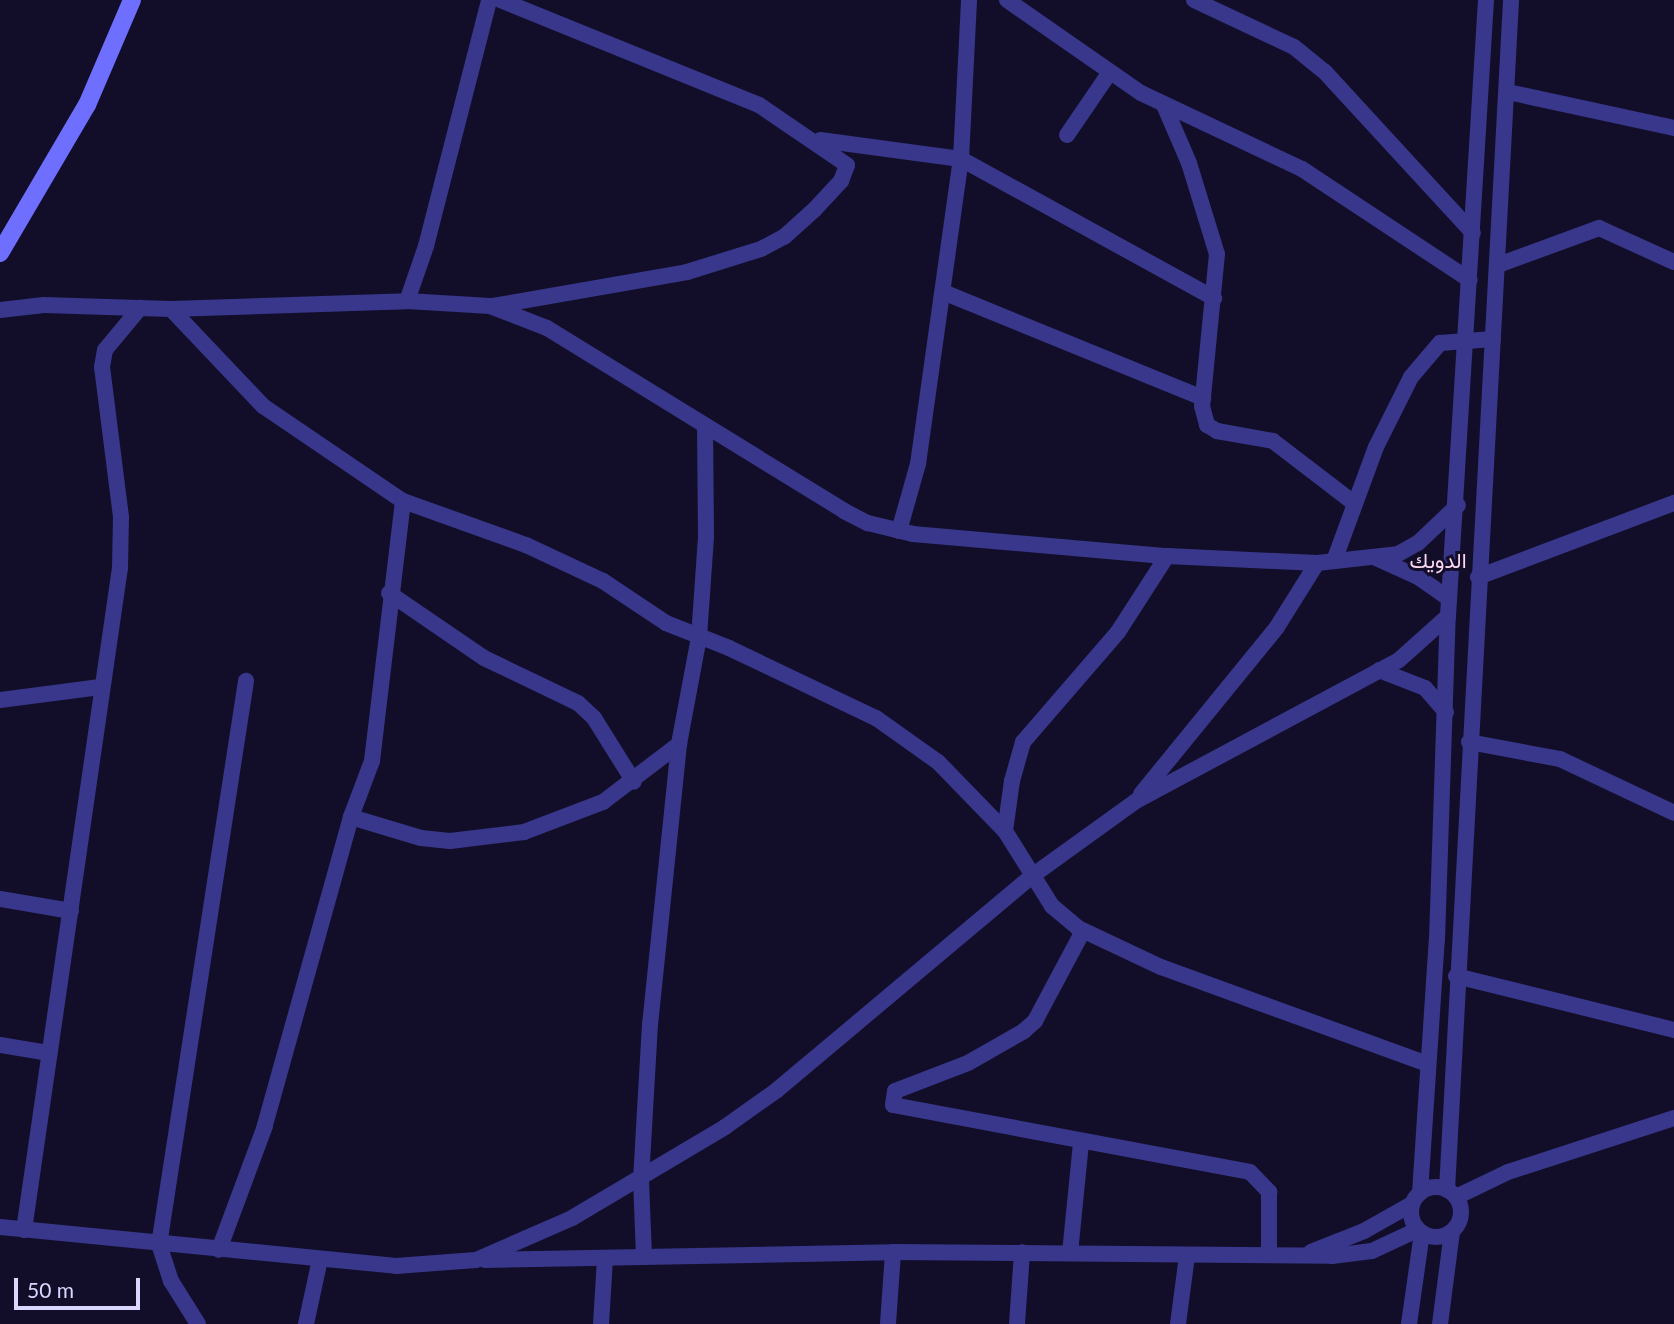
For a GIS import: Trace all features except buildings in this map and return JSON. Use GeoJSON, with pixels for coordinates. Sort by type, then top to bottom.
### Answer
{"type":"FeatureCollection","features":[{"type":"Feature","properties":{"kind":"street"},"geometry":{"type":"LineString","coordinates":[[0,253],[87,105],[132,0]]}},
{"type":"Feature","properties":{"kind":"street"},"geometry":{"type":"LineString","coordinates":[[407,301],[426,246],[489,0]]}},
{"type":"Feature","properties":{"kind":"street"},"geometry":{"type":"LineString","coordinates":[[0,310],[44,305],[171,309],[407,301],[490,306],[687,272],[776,243],[814,210],[847,172],[845,160],[759,106],[527,4],[501,0]]}},
{"type":"Feature","properties":{"kind":"street"},"geometry":{"type":"LineString","coordinates":[[899,531],[918,464],[961,159],[969,0]]}},
{"type":"Feature","properties":{"kind":"street"},"geometry":{"type":"LineString","coordinates":[[1007,0],[1110,72],[1164,105],[1302,169],[1470,280]]}},
{"type":"Feature","properties":{"kind":"street"},"geometry":{"type":"LineString","coordinates":[[1194,0],[1294,47],[1324,71],[1473,233]]}},
{"type":"Feature","properties":{"kind":"street"},"geometry":{"type":"LineString","coordinates":[[1409,1324],[1419,1232],[1416,1198],[1427,1064],[1444,776],[1448,616],[1458,505],[1486,0]]}},
{"type":"Feature","properties":{"kind":"street"},"geometry":{"type":"LineString","coordinates":[[1440,1324],[1452,1231],[1461,1216],[1451,1193],[1456,976],[1508,92],[1511,0]]}},
{"type":"Feature","properties":{"kind":"street"},"geometry":{"type":"LineString","coordinates":[[1067,135],[1110,72]]}},
{"type":"Feature","properties":{"kind":"street"},"geometry":{"type":"LineString","coordinates":[[1508,92],[1674,128]]}},
{"type":"Feature","properties":{"kind":"street"},"geometry":{"type":"LineString","coordinates":[[1164,105],[1215,244],[1214,298],[1203,398],[1210,428],[1273,441],[1355,504]]}},
{"type":"Feature","properties":{"kind":"street"},"geometry":{"type":"LineString","coordinates":[[814,139],[961,159],[1214,298]]}},
{"type":"Feature","properties":{"kind":"street"},"geometry":{"type":"LineString","coordinates":[[1498,265],[1599,229],[1674,262]]}},
{"type":"Feature","properties":{"kind":"street"},"geometry":{"type":"LineString","coordinates":[[943,292],[1203,398]]}},
{"type":"Feature","properties":{"kind":"street"},"geometry":{"type":"LineString","coordinates":[[490,306],[547,328],[844,511],[899,531],[1167,556],[1318,562],[1376,558],[1418,543],[1458,505]]}},
{"type":"Feature","properties":{"kind":"street"},"geometry":{"type":"LineString","coordinates":[[24,1230],[71,911],[100,687],[120,568],[121,517],[102,367],[105,350],[140,308]]}},
{"type":"Feature","properties":{"kind":"street"},"geometry":{"type":"LineString","coordinates":[[171,309],[263,406],[403,501],[538,550],[603,581],[666,623],[802,681],[890,726],[938,762],[1004,831],[1052,906],[1083,931],[1161,967],[1427,1064]]}},
{"type":"Feature","properties":{"kind":"street"},"geometry":{"type":"LineString","coordinates":[[1334,561],[1376,447],[1411,377],[1435,346],[1466,339],[1493,339]]}},
{"type":"Feature","properties":{"kind":"street"},"geometry":{"type":"LineString","coordinates":[[644,1256],[641,1180],[650,1025],[679,744],[699,637],[706,537],[705,426]]}},
{"type":"Feature","properties":{"kind":"street"},"geometry":{"type":"LineString","coordinates":[[219,1250],[265,1126],[351,817],[372,761],[378,725],[389,593],[403,501]]}},
{"type":"Feature","properties":{"kind":"street"},"geometry":{"type":"LineString","coordinates":[[1478,576],[1674,503]]}},
{"type":"Feature","properties":{"kind":"street"},"geometry":{"type":"LineString","coordinates":[[1004,831],[1012,780],[1023,742],[1118,632],[1167,556]]}},
{"type":"Feature","properties":{"kind":"street"},"geometry":{"type":"LineString","coordinates":[[1376,558],[1418,577],[1450,599]]}},
{"type":"Feature","properties":{"kind":"street"},"geometry":{"type":"LineString","coordinates":[[1136,801],[1277,627],[1318,562]]}},
{"type":"Feature","properties":{"kind":"street"},"geometry":{"type":"LineString","coordinates":[[389,593],[485,658],[578,704],[594,718],[634,782]]}},
{"type":"Feature","properties":{"kind":"street"},"geometry":{"type":"LineString","coordinates":[[476,1260],[572,1218],[641,1180],[777,1090],[1032,876],[1136,801],[1417,648],[1448,616]]}},
{"type":"Feature","properties":{"kind":"street"},"geometry":{"type":"LineString","coordinates":[[1379,670],[1424,688],[1446,712]]}},
{"type":"Feature","properties":{"kind":"street"},"geometry":{"type":"LineString","coordinates":[[198,1324],[171,1281],[159,1245],[246,681]]}},
{"type":"Feature","properties":{"kind":"street"},"geometry":{"type":"LineString","coordinates":[[0,700],[100,687]]}},
{"type":"Feature","properties":{"kind":"street"},"geometry":{"type":"LineString","coordinates":[[1469,741],[1560,760],[1674,813]]}},
{"type":"Feature","properties":{"kind":"street"},"geometry":{"type":"LineString","coordinates":[[351,817],[421,838],[486,840],[572,817],[634,782],[679,744]]}},
{"type":"Feature","properties":{"kind":"street"},"geometry":{"type":"LineString","coordinates":[[1444,776],[1467,779]]}},
{"type":"Feature","properties":{"kind":"street"},"geometry":{"type":"LineString","coordinates":[[0,899],[71,911]]}},
{"type":"Feature","properties":{"kind":"street"},"geometry":{"type":"LineString","coordinates":[[1083,931],[1035,1021],[1024,1031],[968,1063],[895,1091],[891,1100],[903,1109],[1250,1172],[1269,1192],[1269,1254]]}},
{"type":"Feature","properties":{"kind":"street"},"geometry":{"type":"LineString","coordinates":[[1456,976],[1674,1031]]}},
{"type":"Feature","properties":{"kind":"street"},"geometry":{"type":"LineString","coordinates":[[0,1045],[49,1053]]}},
{"type":"Feature","properties":{"kind":"street"},"geometry":{"type":"LineString","coordinates":[[1311,1252],[1364,1231],[1436,1187],[1451,1193],[1674,1118]]}},
{"type":"Feature","properties":{"kind":"street"},"geometry":{"type":"LineString","coordinates":[[1070,1253],[1081,1143]]}},
{"type":"Feature","properties":{"kind":"street"},"geometry":{"type":"LineString","coordinates":[[0,1227],[159,1245],[396,1266],[476,1260],[893,1252],[1187,1256],[1311,1252],[1332,1256],[1372,1251],[1419,1232],[1437,1237],[1452,1231]]}},
{"type":"Feature","properties":{"kind":"street"},"geometry":{"type":"LineString","coordinates":[[888,1324],[893,1252]]}},
{"type":"Feature","properties":{"kind":"street"},"geometry":{"type":"LineString","coordinates":[[1017,1324],[1022,1252]]}},
{"type":"Feature","properties":{"kind":"street"},"geometry":{"type":"LineString","coordinates":[[1178,1324],[1187,1256]]}},
{"type":"Feature","properties":{"kind":"street"},"geometry":{"type":"LineString","coordinates":[[601,1324],[605,1258]]}},
{"type":"Feature","properties":{"kind":"street"},"geometry":{"type":"LineString","coordinates":[[306,1324],[320,1259]]}},
{"type":"Feature","properties":{"kind":"district","name":"الدويك"},"geometry":{"type":"Point","coordinates":[1438,560]}}]}
